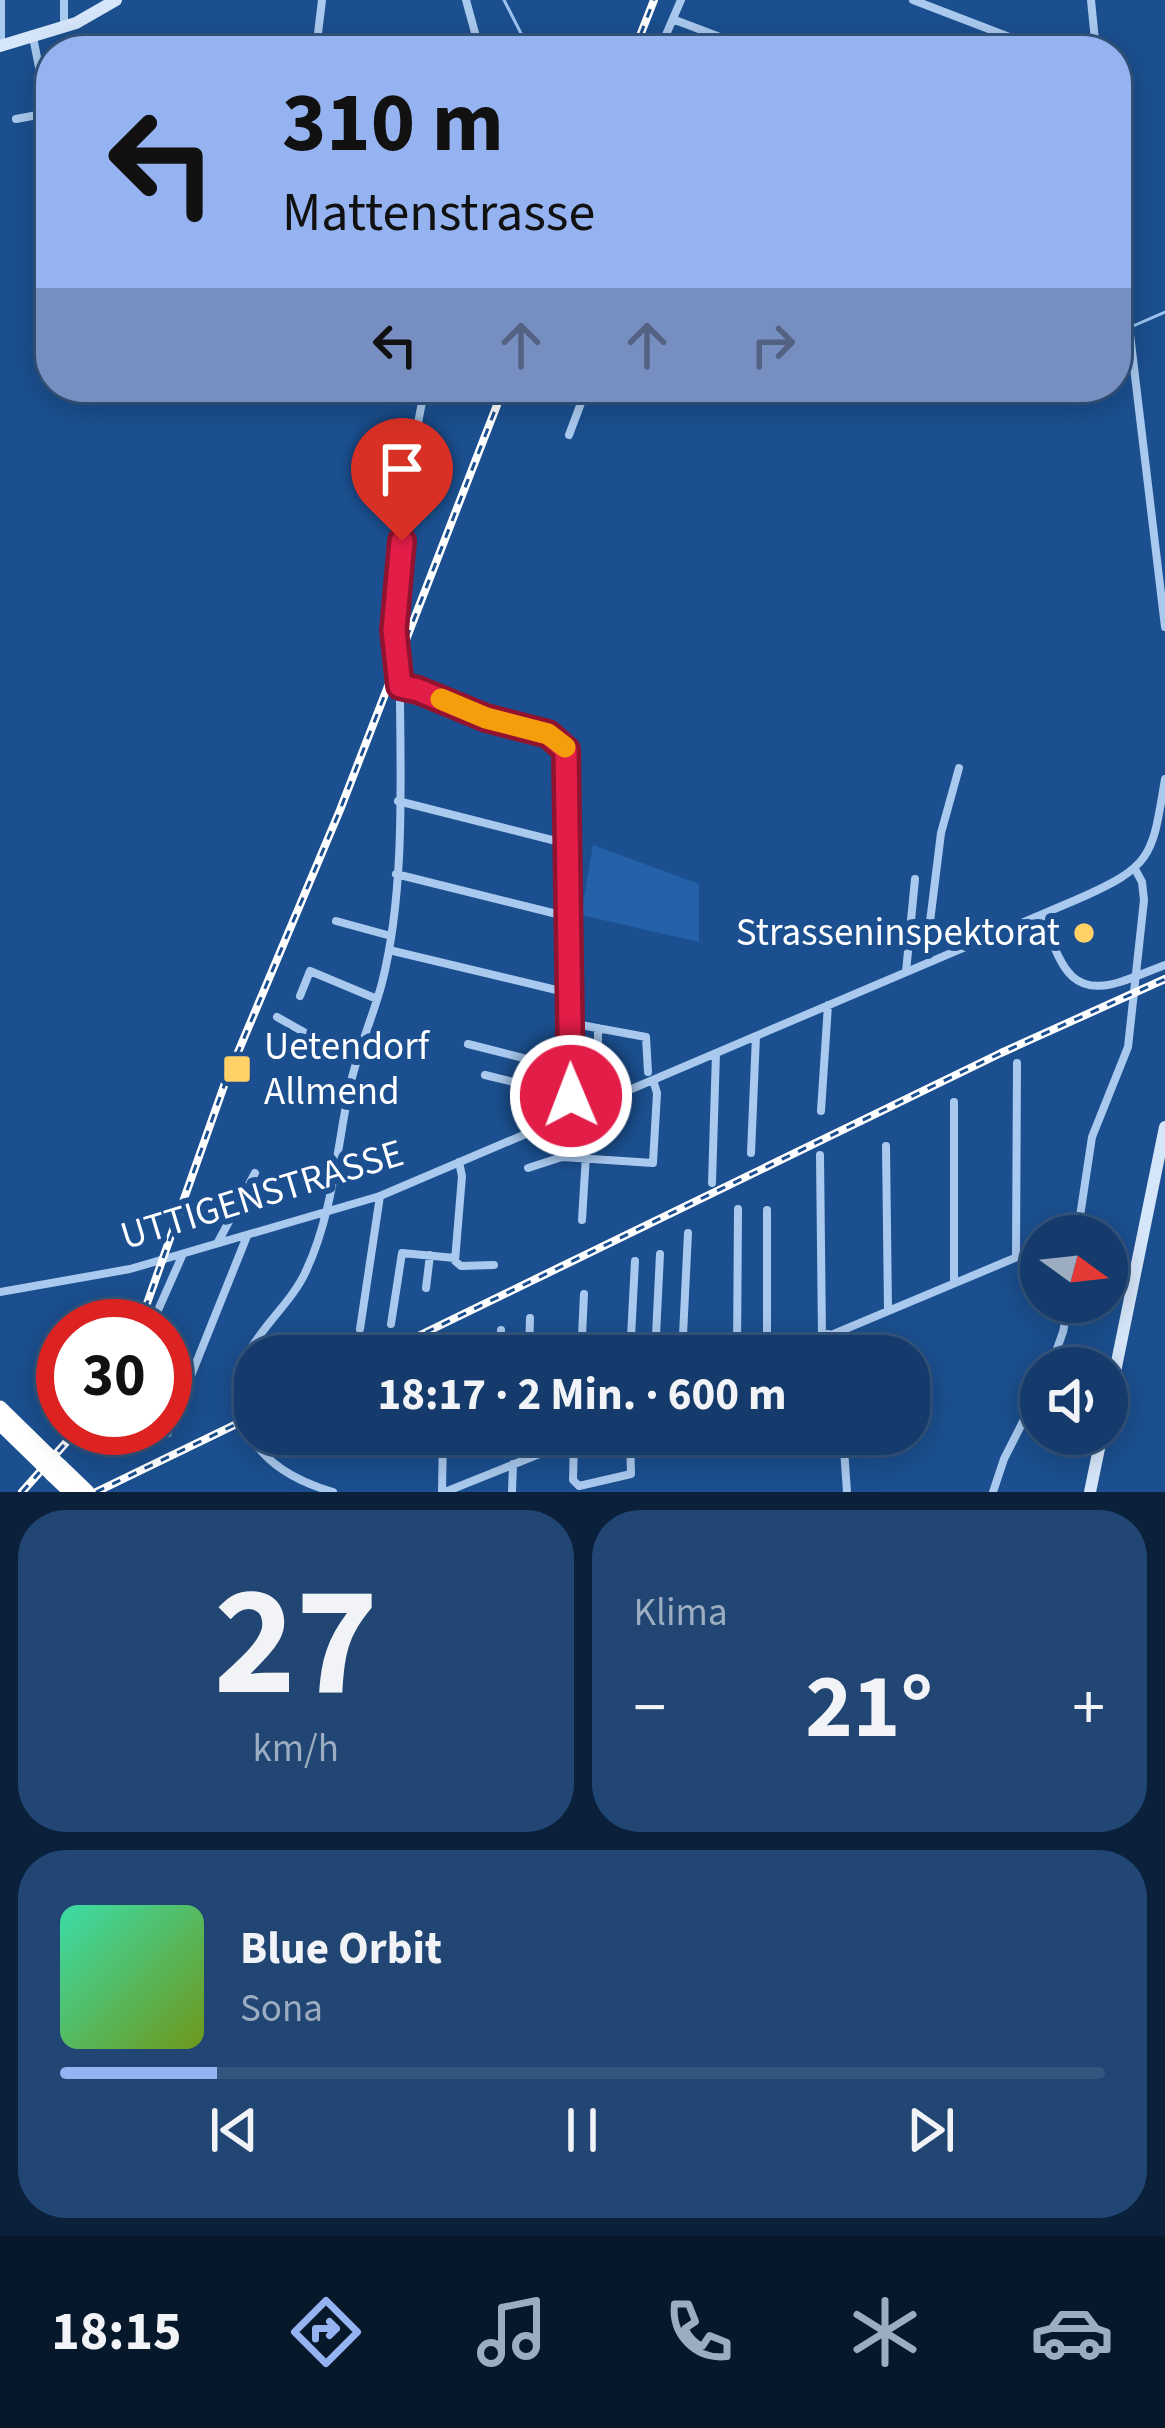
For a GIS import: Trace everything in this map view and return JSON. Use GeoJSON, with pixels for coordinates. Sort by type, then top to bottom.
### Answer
{"type":"FeatureCollection","features":[{"type":"Feature","properties":{"kind":"highway"},"geometry":{"type":"LineString","coordinates":[[0,1408],[51,1465]]}},
{"type":"Feature","properties":{"kind":"highway"},"geometry":{"type":"LineString","coordinates":[[0,1424],[81,1491]]}},
{"type":"Feature","properties":{"kind":"main road"},"geometry":{"type":"LineString","coordinates":[[36,36],[94,15],[116,0]]}},
{"type":"Feature","properties":{"kind":"main road"},"geometry":{"type":"LineString","coordinates":[[0,46],[36,36]]}},
{"type":"Feature","properties":{"kind":"main road"},"geometry":{"type":"LineString","coordinates":[[1120,1347],[1165,1127]]}},
{"type":"Feature","properties":{"kind":"main road"},"geometry":{"type":"LineString","coordinates":[[1093,1492],[1099,1455]]}},
{"type":"Feature","properties":{"kind":"street"},"geometry":{"type":"LineString","coordinates":[[0,46],[1,0]]}},
{"type":"Feature","properties":{"kind":"street"},"geometry":{"type":"LineString","coordinates":[[64,0],[64,28]]}},
{"type":"Feature","properties":{"kind":"street"},"geometry":{"type":"LineString","coordinates":[[318,36],[322,0]]}},
{"type":"Feature","properties":{"kind":"street"},"geometry":{"type":"LineString","coordinates":[[466,0],[476,36]]}},
{"type":"Feature","properties":{"kind":"street"},"geometry":{"type":"LineString","coordinates":[[667,36],[681,0]]}},
{"type":"Feature","properties":{"kind":"street"},"geometry":{"type":"LineString","coordinates":[[913,0],[1007,36]]}},
{"type":"Feature","properties":{"kind":"street"},"geometry":{"type":"LineString","coordinates":[[1091,0],[1095,36]]}},
{"type":"Feature","properties":{"kind":"street"},"geometry":{"type":"LineString","coordinates":[[675,20],[717,36]]}},
{"type":"Feature","properties":{"kind":"street"},"geometry":{"type":"LineString","coordinates":[[33,37],[36,52]]}},
{"type":"Feature","properties":{"kind":"street"},"geometry":{"type":"LineString","coordinates":[[16,119],[36,115]]}},
{"type":"Feature","properties":{"kind":"street"},"geometry":{"type":"LineString","coordinates":[[1131,344],[1165,627]]}},
{"type":"Feature","properties":{"kind":"street"},"geometry":{"type":"LineString","coordinates":[[333,1492],[300,1483],[269,1461],[251,1437],[239,1398],[246,1354],[300,1283],[328,1212],[357,1062],[389,950],[398,801],[400,686],[395,611],[405,506],[422,402]]}},
{"type":"Feature","properties":{"kind":"street"},"geometry":{"type":"LineString","coordinates":[[569,435],[581,402]]}},
{"type":"Feature","properties":{"kind":"street"},"geometry":{"type":"LineString","coordinates":[[400,686],[557,738],[568,759],[573,1114]]}},
{"type":"Feature","properties":{"kind":"street"},"geometry":{"type":"LineString","coordinates":[[929,962],[939,843],[958,768]]}},
{"type":"Feature","properties":{"kind":"street"},"geometry":{"type":"LineString","coordinates":[[1080,1215],[1092,1137],[1128,1047],[1144,900],[1136,869],[1151,849],[1165,779]]}},
{"type":"Feature","properties":{"kind":"street"},"geometry":{"type":"LineString","coordinates":[[398,801],[568,844]]}},
{"type":"Feature","properties":{"kind":"street","name":"UTTIGENSTRASSE"},"geometry":{"type":"LineString","coordinates":[[0,1292],[120,1272],[380,1196],[651,1076],[1042,915],[1136,869]]}},
{"type":"Feature","properties":{"kind":"street"},"geometry":{"type":"LineString","coordinates":[[396,874],[569,917]]}},
{"type":"Feature","properties":{"kind":"street"},"geometry":{"type":"LineString","coordinates":[[906,972],[915,879]]}},
{"type":"Feature","properties":{"kind":"street"},"geometry":{"type":"LineString","coordinates":[[1042,915],[1061,961],[1076,981],[1093,988],[1165,965]]}},
{"type":"Feature","properties":{"kind":"street"},"geometry":{"type":"LineString","coordinates":[[336,921],[391,936]]}},
{"type":"Feature","properties":{"kind":"street"},"geometry":{"type":"LineString","coordinates":[[389,950],[569,993]]}},
{"type":"Feature","properties":{"kind":"street"},"geometry":{"type":"LineString","coordinates":[[300,997],[310,971],[377,999]]}},
{"type":"Feature","properties":{"kind":"street"},"geometry":{"type":"LineString","coordinates":[[821,1111],[828,1005]]}},
{"type":"Feature","properties":{"kind":"street"},"geometry":{"type":"LineString","coordinates":[[277,1017],[357,1062]]}},
{"type":"Feature","properties":{"kind":"street"},"geometry":{"type":"LineString","coordinates":[[529,1168],[558,1157],[653,1163],[657,1093],[646,1037],[570,1023]]}},
{"type":"Feature","properties":{"kind":"street"},"geometry":{"type":"LineString","coordinates":[[598,1028],[598,1079]]}},
{"type":"Feature","properties":{"kind":"street"},"geometry":{"type":"LineString","coordinates":[[752,1153],[756,1036]]}},
{"type":"Feature","properties":{"kind":"street"},"geometry":{"type":"LineString","coordinates":[[468,1044],[570,1070]]}},
{"type":"Feature","properties":{"kind":"street"},"geometry":{"type":"LineString","coordinates":[[712,1183],[716,1053]]}},
{"type":"Feature","properties":{"kind":"street"},"geometry":{"type":"LineString","coordinates":[[1016,1258],[1017,1063]]}},
{"type":"Feature","properties":{"kind":"street"},"geometry":{"type":"LineString","coordinates":[[485,1075],[571,1096]]}},
{"type":"Feature","properties":{"kind":"street"},"geometry":{"type":"LineString","coordinates":[[954,1102],[954,1282]]}},
{"type":"Feature","properties":{"kind":"street"},"geometry":{"type":"LineString","coordinates":[[582,1220],[586,1108]]}},
{"type":"Feature","properties":{"kind":"street"},"geometry":{"type":"LineString","coordinates":[[886,1146],[888,1310]]}},
{"type":"Feature","properties":{"kind":"street"},"geometry":{"type":"LineString","coordinates":[[820,1155],[825,1335]]}},
{"type":"Feature","properties":{"kind":"street"},"geometry":{"type":"LineString","coordinates":[[459,1162],[455,1258],[461,1266],[494,1265]]}},
{"type":"Feature","properties":{"kind":"street"},"geometry":{"type":"LineString","coordinates":[[217,1244],[255,1173]]}},
{"type":"Feature","properties":{"kind":"street"},"geometry":{"type":"LineString","coordinates":[[360,1329],[380,1196]]}},
{"type":"Feature","properties":{"kind":"street"},"geometry":{"type":"LineString","coordinates":[[736,1335],[738,1209]]}},
{"type":"Feature","properties":{"kind":"street"},"geometry":{"type":"LineString","coordinates":[[766,1210],[767,1335]]}},
{"type":"Feature","properties":{"kind":"street"},"geometry":{"type":"LineString","coordinates":[[683,1335],[688,1233]]}},
{"type":"Feature","properties":{"kind":"street"},"geometry":{"type":"LineString","coordinates":[[192,1373],[248,1234]]}},
{"type":"Feature","properties":{"kind":"street"},"geometry":{"type":"LineString","coordinates":[[391,1324],[402,1253],[455,1258]]}},
{"type":"Feature","properties":{"kind":"street"},"geometry":{"type":"LineString","coordinates":[[163,1299],[182,1254]]}},
{"type":"Feature","properties":{"kind":"street"},"geometry":{"type":"LineString","coordinates":[[656,1335],[660,1254]]}},
{"type":"Feature","properties":{"kind":"street"},"geometry":{"type":"LineString","coordinates":[[426,1288],[430,1255]]}},
{"type":"Feature","properties":{"kind":"street"},"geometry":{"type":"LineString","coordinates":[[827,1335],[1020,1256]]}},
{"type":"Feature","properties":{"kind":"street"},"geometry":{"type":"LineString","coordinates":[[631,1335],[635,1261]]}},
{"type":"Feature","properties":{"kind":"street"},"geometry":{"type":"LineString","coordinates":[[582,1335],[584,1294]]}},
{"type":"Feature","properties":{"kind":"street"},"geometry":{"type":"LineString","coordinates":[[530,1318],[530,1335]]}},
{"type":"Feature","properties":{"kind":"street"},"geometry":{"type":"LineString","coordinates":[[501,1330],[501,1335]]}},
{"type":"Feature","properties":{"kind":"street"},"geometry":{"type":"LineString","coordinates":[[993,1492],[1020,1428]]}},
{"type":"Feature","properties":{"kind":"street"},"geometry":{"type":"LineString","coordinates":[[443,1455],[443,1492],[531,1455]]}},
{"type":"Feature","properties":{"kind":"street"},"geometry":{"type":"LineString","coordinates":[[575,1455],[573,1480],[579,1486],[631,1474],[631,1455]]}},
{"type":"Feature","properties":{"kind":"street"},"geometry":{"type":"LineString","coordinates":[[844,1455],[847,1492]]}},
{"type":"Feature","properties":{"kind":"street"},"geometry":{"type":"LineString","coordinates":[[512,1492],[513,1463]]}},
{"type":"Feature","properties":{"kind":"shaded area"},"geometry":{"type":"Polygon","coordinates":[[[593,845],[699,884],[699,942],[581,915],[593,845]]]}},
{"type":"Feature","properties":{"kind":"waterway"},"geometry":{"type":"LineString","coordinates":[[504,0],[522,36]]}},
{"type":"Feature","properties":{"kind":"waterway"},"geometry":{"type":"LineString","coordinates":[[1133,326],[1165,312]]}},
{"type":"Feature","properties":{"kind":"railway"},"geometry":{"type":"LineString","coordinates":[[640,36],[654,0]]}},
{"type":"Feature","properties":{"kind":"railway"},"geometry":{"type":"LineString","coordinates":[[149,1299],[225,1083],[340,810],[498,402]]}},
{"type":"Feature","properties":{"kind":"railway"},"geometry":{"type":"LineString","coordinates":[[420,1335],[1001,1053],[1165,979]]}},
{"type":"Feature","properties":{"kind":"railway"},"geometry":{"type":"LineString","coordinates":[[96,1492],[234,1425]]}},
{"type":"Feature","properties":{"kind":"railway"},"geometry":{"type":"LineString","coordinates":[[22,1492],[55,1455]]}},
{"type":"Feature","properties":{"kind":"slow traffic"},"geometry":{"type":"LineString","coordinates":[[441,699],[486,718],[548,734],[565,747]]}},
{"type":"Feature","properties":{"kind":"place","name":"Strasseninspektorat"},"geometry":{"type":"Point","coordinates":[1084,933]}},
{"type":"Feature","properties":{"kind":"place","name":"Uetendorf Allmend"},"geometry":{"type":"Point","coordinates":[237,1069]}},
{"type":"Feature","properties":{"kind":"route"},"geometry":{"type":"LineString","coordinates":[[402,541],[394,630],[400,686],[486,718],[548,734],[566,750],[571,1096]]}}]}
